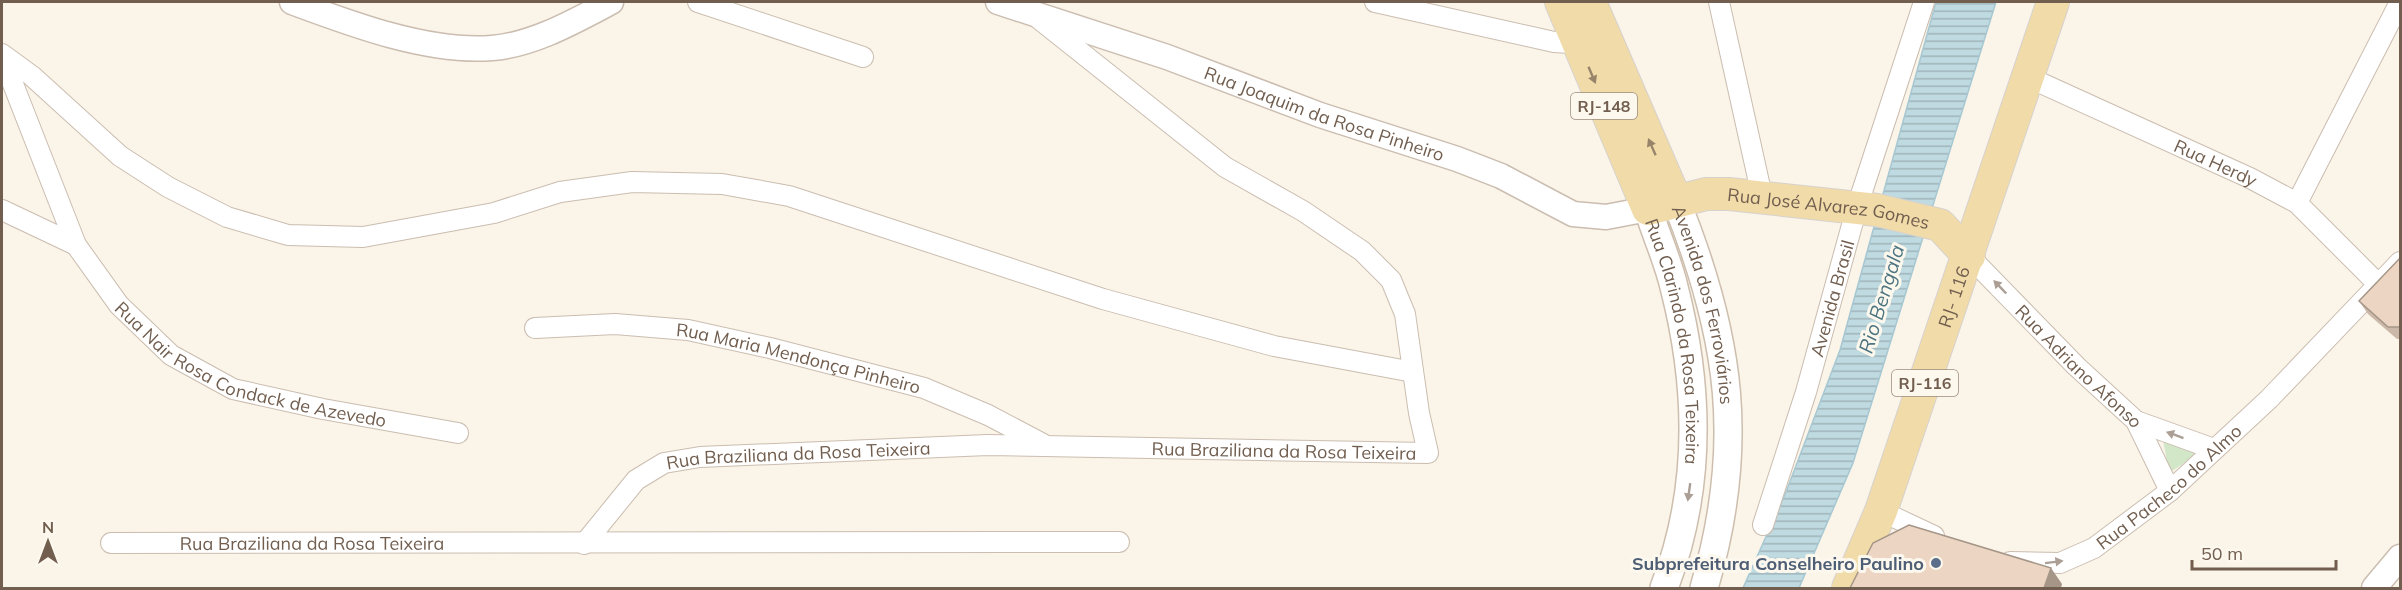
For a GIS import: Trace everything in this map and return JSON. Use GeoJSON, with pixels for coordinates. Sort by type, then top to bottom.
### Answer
{"type":"FeatureCollection","features":[{"type":"Feature","properties":{"kind":"main road","name":"RJ-148"},"geometry":{"type":"LineString","coordinates":[[1562,2],[1592,44]]}},
{"type":"Feature","properties":{"kind":"main road","name":"Avenida dos Ferroviários"},"geometry":{"type":"LineString","coordinates":[[1590,2],[1592,44],[1662,205],[1701,272],[1721,351],[1729,398],[1730,440],[1726,499],[1717,544],[1704,588]]}},
{"type":"Feature","properties":{"kind":"main road","name":"RJ- 116"},"geometry":{"type":"LineString","coordinates":[[1848,588],[1881,510],[2054,2]]}},
{"type":"Feature","properties":{"kind":"main road","name":"Rua José Alvarez Gomes"},"geometry":{"type":"LineString","coordinates":[[1662,205],[1706,195],[1762,196],[1867,208],[1940,225],[1969,256]]}},
{"type":"Feature","properties":{"kind":"main road","name":"Rua Clarindo da Rosa Teixeira"},"geometry":{"type":"LineString","coordinates":[[1662,205],[1674,286],[1690,363],[1695,446],[1687,506],[1672,568],[1664,588]]}},
{"type":"Feature","properties":{"kind":"street"},"geometry":{"type":"LineString","coordinates":[[292,2],[346,22],[435,45],[492,48],[537,37],[611,2]]}},
{"type":"Feature","properties":{"kind":"street"},"geometry":{"type":"LineString","coordinates":[[698,2],[863,57]]}},
{"type":"Feature","properties":{"kind":"street","name":"Rua Joaquim da Rosa Pinheiro"},"geometry":{"type":"LineString","coordinates":[[998,2],[1167,57],[1320,115],[1457,159],[1501,176],[1573,214],[1606,217],[1662,205]]}},
{"type":"Feature","properties":{"kind":"street"},"geometry":{"type":"LineString","coordinates":[[1374,2],[1554,42],[1592,44]]}},
{"type":"Feature","properties":{"kind":"street"},"geometry":{"type":"LineString","coordinates":[[1719,2],[1762,196]]}},
{"type":"Feature","properties":{"kind":"street","name":"Avenida Brasil"},"geometry":{"type":"LineString","coordinates":[[1763,525],[1867,208],[1924,2]]}},
{"type":"Feature","properties":{"kind":"street"},"geometry":{"type":"LineString","coordinates":[[2297,203],[2400,2]]}},
{"type":"Feature","properties":{"kind":"street","name":"Rua Braziliana da Rosa Teixeira"},"geometry":{"type":"LineString","coordinates":[[584,543],[636,480],[664,463],[700,457],[988,445],[1428,453],[1405,314],[1390,280],[1362,251],[1303,211],[1225,167],[1030,12]]}},
{"type":"Feature","properties":{"kind":"street"},"geometry":{"type":"LineString","coordinates":[[2,55],[32,76],[120,156],[168,187],[227,217],[288,235],[363,237],[494,213],[560,192],[632,182],[722,184],[789,196],[1102,299],[1274,346],[1413,372]]}},
{"type":"Feature","properties":{"kind":"street"},"geometry":{"type":"LineString","coordinates":[[2,55],[76,245]]}},
{"type":"Feature","properties":{"kind":"street","name":"Rua Herdy"},"geometry":{"type":"LineString","coordinates":[[2030,78],[2250,178],[2297,203],[2378,284]]}},
{"type":"Feature","properties":{"kind":"street"},"geometry":{"type":"LineString","coordinates":[[2,210],[76,245]]}},
{"type":"Feature","properties":{"kind":"street","name":"Rua Nair Rosa Condack de Azevedo"},"geometry":{"type":"LineString","coordinates":[[76,245],[119,305],[171,355],[233,389],[323,409],[458,433]]}},
{"type":"Feature","properties":{"kind":"street","name":"Rua Adriano Afonso"},"geometry":{"type":"LineString","coordinates":[[1969,256],[2076,366],[2136,421],[2170,490]]}},
{"type":"Feature","properties":{"kind":"street","name":"Rua Pacheco do Almo"},"geometry":{"type":"LineString","coordinates":[[1994,558],[2017,564],[2060,562],[2094,548],[2170,490],[2269,399],[2400,262]]}},
{"type":"Feature","properties":{"kind":"street","name":"Rua Maria Mendonça Pinheiro"},"geometry":{"type":"LineString","coordinates":[[535,328],[615,324],[678,329],[770,348],[924,388],[988,415],[1047,446]]}},
{"type":"Feature","properties":{"kind":"street"},"geometry":{"type":"LineString","coordinates":[[2136,421],[2214,449]]}},
{"type":"Feature","properties":{"kind":"street"},"geometry":{"type":"LineString","coordinates":[[1881,510],[1950,544]]}},
{"type":"Feature","properties":{"kind":"street","name":"Rua Braziliana da Rosa Teixeira"},"geometry":{"type":"LineString","coordinates":[[111,543],[1119,542]]}},
{"type":"Feature","properties":{"kind":"street"},"geometry":{"type":"LineString","coordinates":[[2374,588],[2400,557]]}},
{"type":"Feature","properties":{"kind":"green space"},"geometry":{"type":"Polygon","coordinates":[[[2162,434],[2202,451],[2169,473],[2162,434]]]}},
{"type":"Feature","properties":{"kind":"water","name":"Rio Bengala"},"geometry":{"type":"Polygon","coordinates":[[[1936,2],[1996,2],[1853,463],[1799,588],[1743,588],[1786,492],[1840,350],[1936,2]]]}},
{"type":"Feature","properties":{"kind":"building"},"geometry":{"type":"Polygon","coordinates":[[[2400,258],[2400,327],[2388,327],[2359,301],[2400,258]]]}},
{"type":"Feature","properties":{"kind":"building","name":"Subprefeitura Conselheiro Paulino"},"geometry":{"type":"Polygon","coordinates":[[[1909,525],[2051,568],[2044,588],[1850,588],[1873,543],[1909,525]]]}},
{"type":"Feature","properties":{"kind":"place","name":"Subprefeitura Conselheiro Paulino"},"geometry":{"type":"Point","coordinates":[1936,563]}}]}
